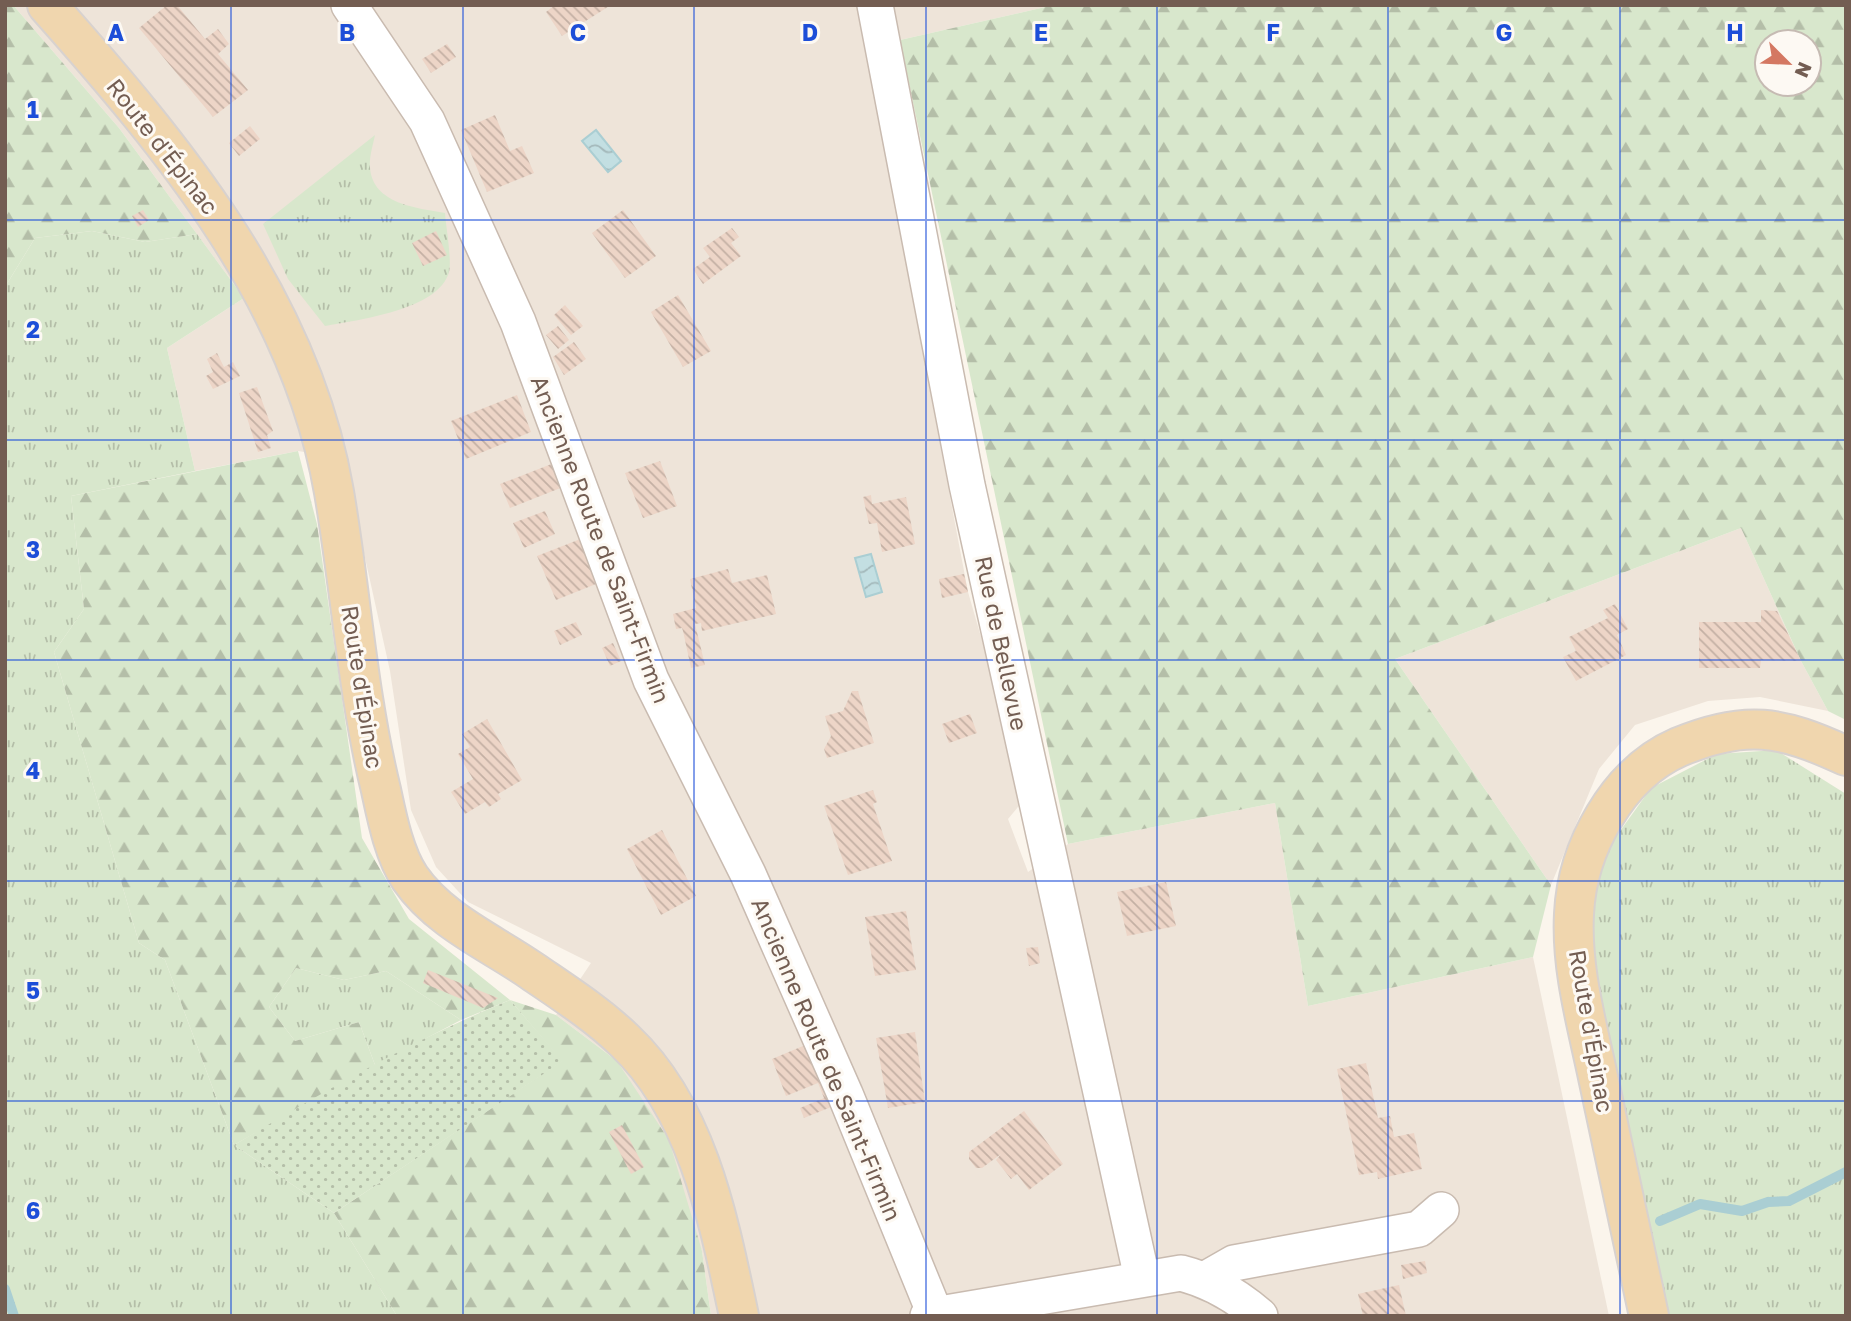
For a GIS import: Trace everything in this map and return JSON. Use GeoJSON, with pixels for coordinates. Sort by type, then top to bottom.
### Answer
{"type":"FeatureCollection","features":[{"type":"Feature","properties":{"kind":"main road","name":"Route d'Épinac"},"geometry":{"type":"LineString","coordinates":[[47,5],[155,130],[238,245],[272,309],[297,368],[320,429],[334,490],[373,756],[389,827],[408,875],[432,905],[592,1013],[627,1042],[660,1083],[687,1130],[704,1178],[739,1316]]}},
{"type":"Feature","properties":{"kind":"main road","name":"Route d'Épinac"},"geometry":{"type":"LineString","coordinates":[[1649,1316],[1578,979],[1574,914],[1581,866],[1603,818],[1628,784],[1660,755],[1704,737],[1741,729],[1777,730],[1812,741],[1846,757]]}},
{"type":"Feature","properties":{"kind":"street","name":"Ancienne Route de Saint-Firmin"},"geometry":{"type":"LineString","coordinates":[[349,5],[427,121],[518,322],[651,680],[748,874],[845,1094],[931,1315]]}},
{"type":"Feature","properties":{"kind":"street","name":"Rue de Bellevue"},"geometry":{"type":"LineString","coordinates":[[875,5],[967,485],[1143,1278]]}},
{"type":"Feature","properties":{"kind":"street"},"geometry":{"type":"LineString","coordinates":[[1206,1279],[1234,1263],[1419,1229],[1441,1210]]}},
{"type":"Feature","properties":{"kind":"street"},"geometry":{"type":"LineString","coordinates":[[931,1315],[1181,1273],[1206,1279],[1239,1298],[1261,1316]]}},
{"type":"Feature","properties":{"kind":"shaded area"},"geometry":{"type":"Polygon","coordinates":[[[13,5],[1054,5],[900,40],[866,53],[968,592],[1027,796],[1008,819],[1028,872],[1068,844],[1275,803],[1308,1006],[1533,957],[1609,1316],[711,1316],[702,1251],[617,1061],[556,1015],[591,963],[468,902],[436,867],[411,810],[390,671],[343,458],[298,451],[195,471],[167,348],[244,298],[119,128],[13,5]]]}},
{"type":"Feature","properties":{"kind":"shaded area"},"geometry":{"type":"Polygon","coordinates":[[[1741,528],[1801,661],[1828,711],[1760,697],[1708,701],[1635,725],[1599,769],[1551,885],[1395,659],[1741,528]]]}},
{"type":"Feature","properties":{"kind":"green space"},"geometry":{"type":"Polygon","coordinates":[[[5,5],[13,5],[119,128],[197,234],[145,242],[92,231],[35,238],[5,287],[5,5]]]}},
{"type":"Feature","properties":{"kind":"green space"},"geometry":{"type":"Polygon","coordinates":[[[1054,5],[1846,5],[1846,720],[1828,711],[1801,661],[1741,528],[1395,659],[1551,885],[1533,957],[1308,1006],[1275,803],[1068,844],[900,40],[1054,5]]]}},
{"type":"Feature","properties":{"kind":"green space"},"geometry":{"type":"Polygon","coordinates":[[[375,135],[370,168],[379,190],[398,202],[445,213],[449,272],[442,285],[430,296],[414,304],[376,316],[325,326],[288,279],[263,224],[375,135]]]}},
{"type":"Feature","properties":{"kind":"green space"},"geometry":{"type":"Polygon","coordinates":[[[92,231],[145,242],[197,234],[244,298],[167,348],[195,471],[71,496],[84,609],[54,652],[139,943],[165,960],[234,1145],[334,1213],[397,1316],[5,1316],[5,287],[35,238],[92,231]]]}},
{"type":"Feature","properties":{"kind":"green space"},"geometry":{"type":"Polygon","coordinates":[[[298,451],[317,524],[362,838],[409,919],[510,1000],[461,1020],[386,971],[344,980],[296,968],[269,1007],[295,1041],[359,1022],[375,1065],[234,1145],[165,960],[139,943],[54,652],[84,609],[71,496],[298,451]]]}},
{"type":"Feature","properties":{"kind":"green space"},"geometry":{"type":"Polygon","coordinates":[[[1776,750],[1846,794],[1846,1316],[1665,1316],[1589,937],[1588,892],[1615,838],[1651,788],[1717,754],[1776,750]]]}},
{"type":"Feature","properties":{"kind":"green space"},"geometry":{"type":"Polygon","coordinates":[[[296,968],[344,980],[386,971],[461,1020],[375,1065],[359,1022],[295,1041],[269,1007],[296,968]]]}},
{"type":"Feature","properties":{"kind":"green space"},"geometry":{"type":"Polygon","coordinates":[[[510,1000],[556,1015],[617,1061],[669,1140],[702,1251],[711,1316],[397,1316],[334,1213],[562,1061],[510,1000]]]}},
{"type":"Feature","properties":{"kind":"green space"},"geometry":{"type":"Polygon","coordinates":[[[510,1000],[563,1061],[334,1213],[234,1145],[404,1049],[510,1000]]]}},
{"type":"Feature","properties":{"kind":"water"},"geometry":{"type":"Polygon","coordinates":[[[596,130],[621,161],[608,172],[582,141],[596,130]]]}},
{"type":"Feature","properties":{"kind":"water"},"geometry":{"type":"Polygon","coordinates":[[[871,554],[882,592],[866,597],[855,558],[871,554]]]}},
{"type":"Feature","properties":{"kind":"building"},"geometry":{"type":"Polygon","coordinates":[[[167,5],[177,5],[205,39],[218,29],[229,44],[218,54],[248,90],[213,117],[139,28],[167,5]]]}},
{"type":"Feature","properties":{"kind":"building"},"geometry":{"type":"Polygon","coordinates":[[[555,5],[611,5],[562,36],[546,12],[555,5]]]}},
{"type":"Feature","properties":{"kind":"building"},"geometry":{"type":"Polygon","coordinates":[[[447,44],[456,57],[431,73],[422,59],[447,44]]]}},
{"type":"Feature","properties":{"kind":"building"},"geometry":{"type":"Polygon","coordinates":[[[495,115],[510,151],[522,146],[534,173],[487,192],[461,130],[495,115]]]}},
{"type":"Feature","properties":{"kind":"building"},"geometry":{"type":"Polygon","coordinates":[[[250,126],[260,139],[239,156],[229,143],[250,126]]]}},
{"type":"Feature","properties":{"kind":"building"},"geometry":{"type":"Polygon","coordinates":[[[143,210],[149,220],[138,227],[132,216],[143,210]]]}},
{"type":"Feature","properties":{"kind":"building"},"geometry":{"type":"Polygon","coordinates":[[[623,210],[656,256],[625,278],[592,233],[623,210]]]}},
{"type":"Feature","properties":{"kind":"building"},"geometry":{"type":"Polygon","coordinates":[[[732,228],[739,237],[731,243],[741,256],[703,284],[693,269],[710,257],[703,248],[732,228]]]}},
{"type":"Feature","properties":{"kind":"building"},"geometry":{"type":"Polygon","coordinates":[[[436,231],[447,255],[423,266],[412,243],[436,231]]]}},
{"type":"Feature","properties":{"kind":"building"},"geometry":{"type":"Polygon","coordinates":[[[678,295],[711,351],[683,367],[651,312],[678,295]]]}},
{"type":"Feature","properties":{"kind":"building"},"geometry":{"type":"Polygon","coordinates":[[[565,305],[583,326],[571,335],[554,315],[565,305]]]}},
{"type":"Feature","properties":{"kind":"building"},"geometry":{"type":"Polygon","coordinates":[[[558,326],[569,340],[558,349],[546,335],[558,326]]]}},
{"type":"Feature","properties":{"kind":"building"},"geometry":{"type":"Polygon","coordinates":[[[574,342],[586,359],[564,375],[553,357],[574,342]]]}},
{"type":"Feature","properties":{"kind":"building"},"geometry":{"type":"Polygon","coordinates":[[[217,353],[224,367],[233,362],[240,376],[213,389],[206,376],[213,372],[207,359],[217,353]]]}},
{"type":"Feature","properties":{"kind":"building"},"geometry":{"type":"Polygon","coordinates":[[[257,387],[273,431],[267,435],[271,448],[258,452],[239,393],[257,387]]]}},
{"type":"Feature","properties":{"kind":"building"},"geometry":{"type":"Polygon","coordinates":[[[517,395],[531,432],[466,459],[451,421],[517,395]]]}},
{"type":"Feature","properties":{"kind":"building"},"geometry":{"type":"Polygon","coordinates":[[[660,461],[677,506],[643,518],[625,473],[660,461]]]}},
{"type":"Feature","properties":{"kind":"building"},"geometry":{"type":"Polygon","coordinates":[[[554,463],[563,487],[510,508],[500,484],[554,463]]]}},
{"type":"Feature","properties":{"kind":"building"},"geometry":{"type":"Polygon","coordinates":[[[871,495],[872,504],[906,497],[915,544],[882,552],[877,523],[869,524],[863,497],[871,495]]]}},
{"type":"Feature","properties":{"kind":"building"},"geometry":{"type":"Polygon","coordinates":[[[545,511],[555,534],[524,548],[513,523],[545,511]]]}},
{"type":"Feature","properties":{"kind":"building"},"geometry":{"type":"Polygon","coordinates":[[[583,538],[601,582],[556,600],[537,556],[583,538]]]}},
{"type":"Feature","properties":{"kind":"building"},"geometry":{"type":"Polygon","coordinates":[[[728,569],[732,583],[767,575],[776,614],[702,631],[701,623],[695,624],[705,665],[691,668],[682,628],[676,629],[673,614],[696,608],[690,579],[728,569]]]}},
{"type":"Feature","properties":{"kind":"building"},"geometry":{"type":"Polygon","coordinates":[[[964,574],[968,592],[942,598],[939,579],[964,574]]]}},
{"type":"Feature","properties":{"kind":"building"},"geometry":{"type":"Polygon","coordinates":[[[1615,604],[1628,629],[1617,635],[1626,655],[1576,681],[1563,657],[1576,651],[1569,637],[1608,618],[1603,610],[1615,604]]]}},
{"type":"Feature","properties":{"kind":"building"},"geometry":{"type":"Polygon","coordinates":[[[1761,610],[1777,611],[1801,661],[1761,660],[1760,668],[1699,668],[1699,622],[1761,622],[1761,610]]]}},
{"type":"Feature","properties":{"kind":"building"},"geometry":{"type":"Polygon","coordinates":[[[576,622],[582,635],[560,645],[554,631],[576,622]]]}},
{"type":"Feature","properties":{"kind":"building"},"geometry":{"type":"Polygon","coordinates":[[[613,643],[621,661],[610,666],[602,648],[613,643]]]}},
{"type":"Feature","properties":{"kind":"building"},"geometry":{"type":"Polygon","coordinates":[[[852,691],[858,691],[874,743],[827,758],[824,749],[831,736],[825,716],[843,711],[852,691]]]}},
{"type":"Feature","properties":{"kind":"building"},"geometry":{"type":"Polygon","coordinates":[[[970,714],[977,733],[949,743],[942,724],[970,714]]]}},
{"type":"Feature","properties":{"kind":"building"},"geometry":{"type":"Polygon","coordinates":[[[487,719],[522,780],[498,794],[501,799],[489,807],[485,802],[465,814],[451,792],[473,779],[458,754],[470,747],[462,734],[487,719]]]}},
{"type":"Feature","properties":{"kind":"building"},"geometry":{"type":"Polygon","coordinates":[[[873,790],[877,802],[873,804],[892,861],[848,875],[824,806],[873,790]]]}},
{"type":"Feature","properties":{"kind":"building"},"geometry":{"type":"Polygon","coordinates":[[[662,830],[696,896],[661,915],[627,849],[662,830]]]}},
{"type":"Feature","properties":{"kind":"building"},"geometry":{"type":"Polygon","coordinates":[[[1166,882],[1176,926],[1127,936],[1117,892],[1166,882]]]}},
{"type":"Feature","properties":{"kind":"building"},"geometry":{"type":"Polygon","coordinates":[[[906,911],[916,970],[875,976],[865,917],[906,911]]]}},
{"type":"Feature","properties":{"kind":"building"},"geometry":{"type":"Polygon","coordinates":[[[1038,947],[1040,963],[1029,966],[1026,948],[1038,947]]]}},
{"type":"Feature","properties":{"kind":"building"},"geometry":{"type":"Polygon","coordinates":[[[428,970],[498,998],[483,1008],[423,983],[428,970]]]}},
{"type":"Feature","properties":{"kind":"building"},"geometry":{"type":"Polygon","coordinates":[[[915,1032],[925,1102],[888,1108],[876,1038],[915,1032]]]}},
{"type":"Feature","properties":{"kind":"building"},"geometry":{"type":"Polygon","coordinates":[[[815,1041],[841,1103],[804,1118],[800,1108],[824,1098],[818,1083],[786,1096],[772,1059],[815,1041]]]}},
{"type":"Feature","properties":{"kind":"building"},"geometry":{"type":"Polygon","coordinates":[[[1366,1063],[1378,1118],[1390,1116],[1394,1137],[1414,1133],[1422,1169],[1378,1179],[1377,1172],[1359,1175],[1337,1069],[1366,1063]]]}},
{"type":"Feature","properties":{"kind":"building"},"geometry":{"type":"Polygon","coordinates":[[[1024,1111],[1063,1164],[1029,1190],[1017,1174],[1011,1179],[996,1160],[1001,1154],[982,1168],[976,1168],[969,1159],[969,1152],[1024,1111]]]}},
{"type":"Feature","properties":{"kind":"building"},"geometry":{"type":"Polygon","coordinates":[[[622,1125],[644,1167],[631,1174],[609,1132],[622,1125]]]}},
{"type":"Feature","properties":{"kind":"building"},"geometry":{"type":"Polygon","coordinates":[[[1425,1261],[1427,1273],[1403,1279],[1401,1265],[1425,1261]]]}},
{"type":"Feature","properties":{"kind":"building"},"geometry":{"type":"Polygon","coordinates":[[[1399,1285],[1406,1316],[1363,1316],[1358,1294],[1399,1285]]]}},
{"type":"Feature","properties":{"kind":"waterway"},"geometry":{"type":"LineString","coordinates":[[1660,1221],[1700,1204],[1742,1211],[1768,1202],[1789,1201],[1846,1172]]}},
{"type":"Feature","properties":{"kind":"waterway"},"geometry":{"type":"LineString","coordinates":[[5,1289],[14,1316]]}}]}
